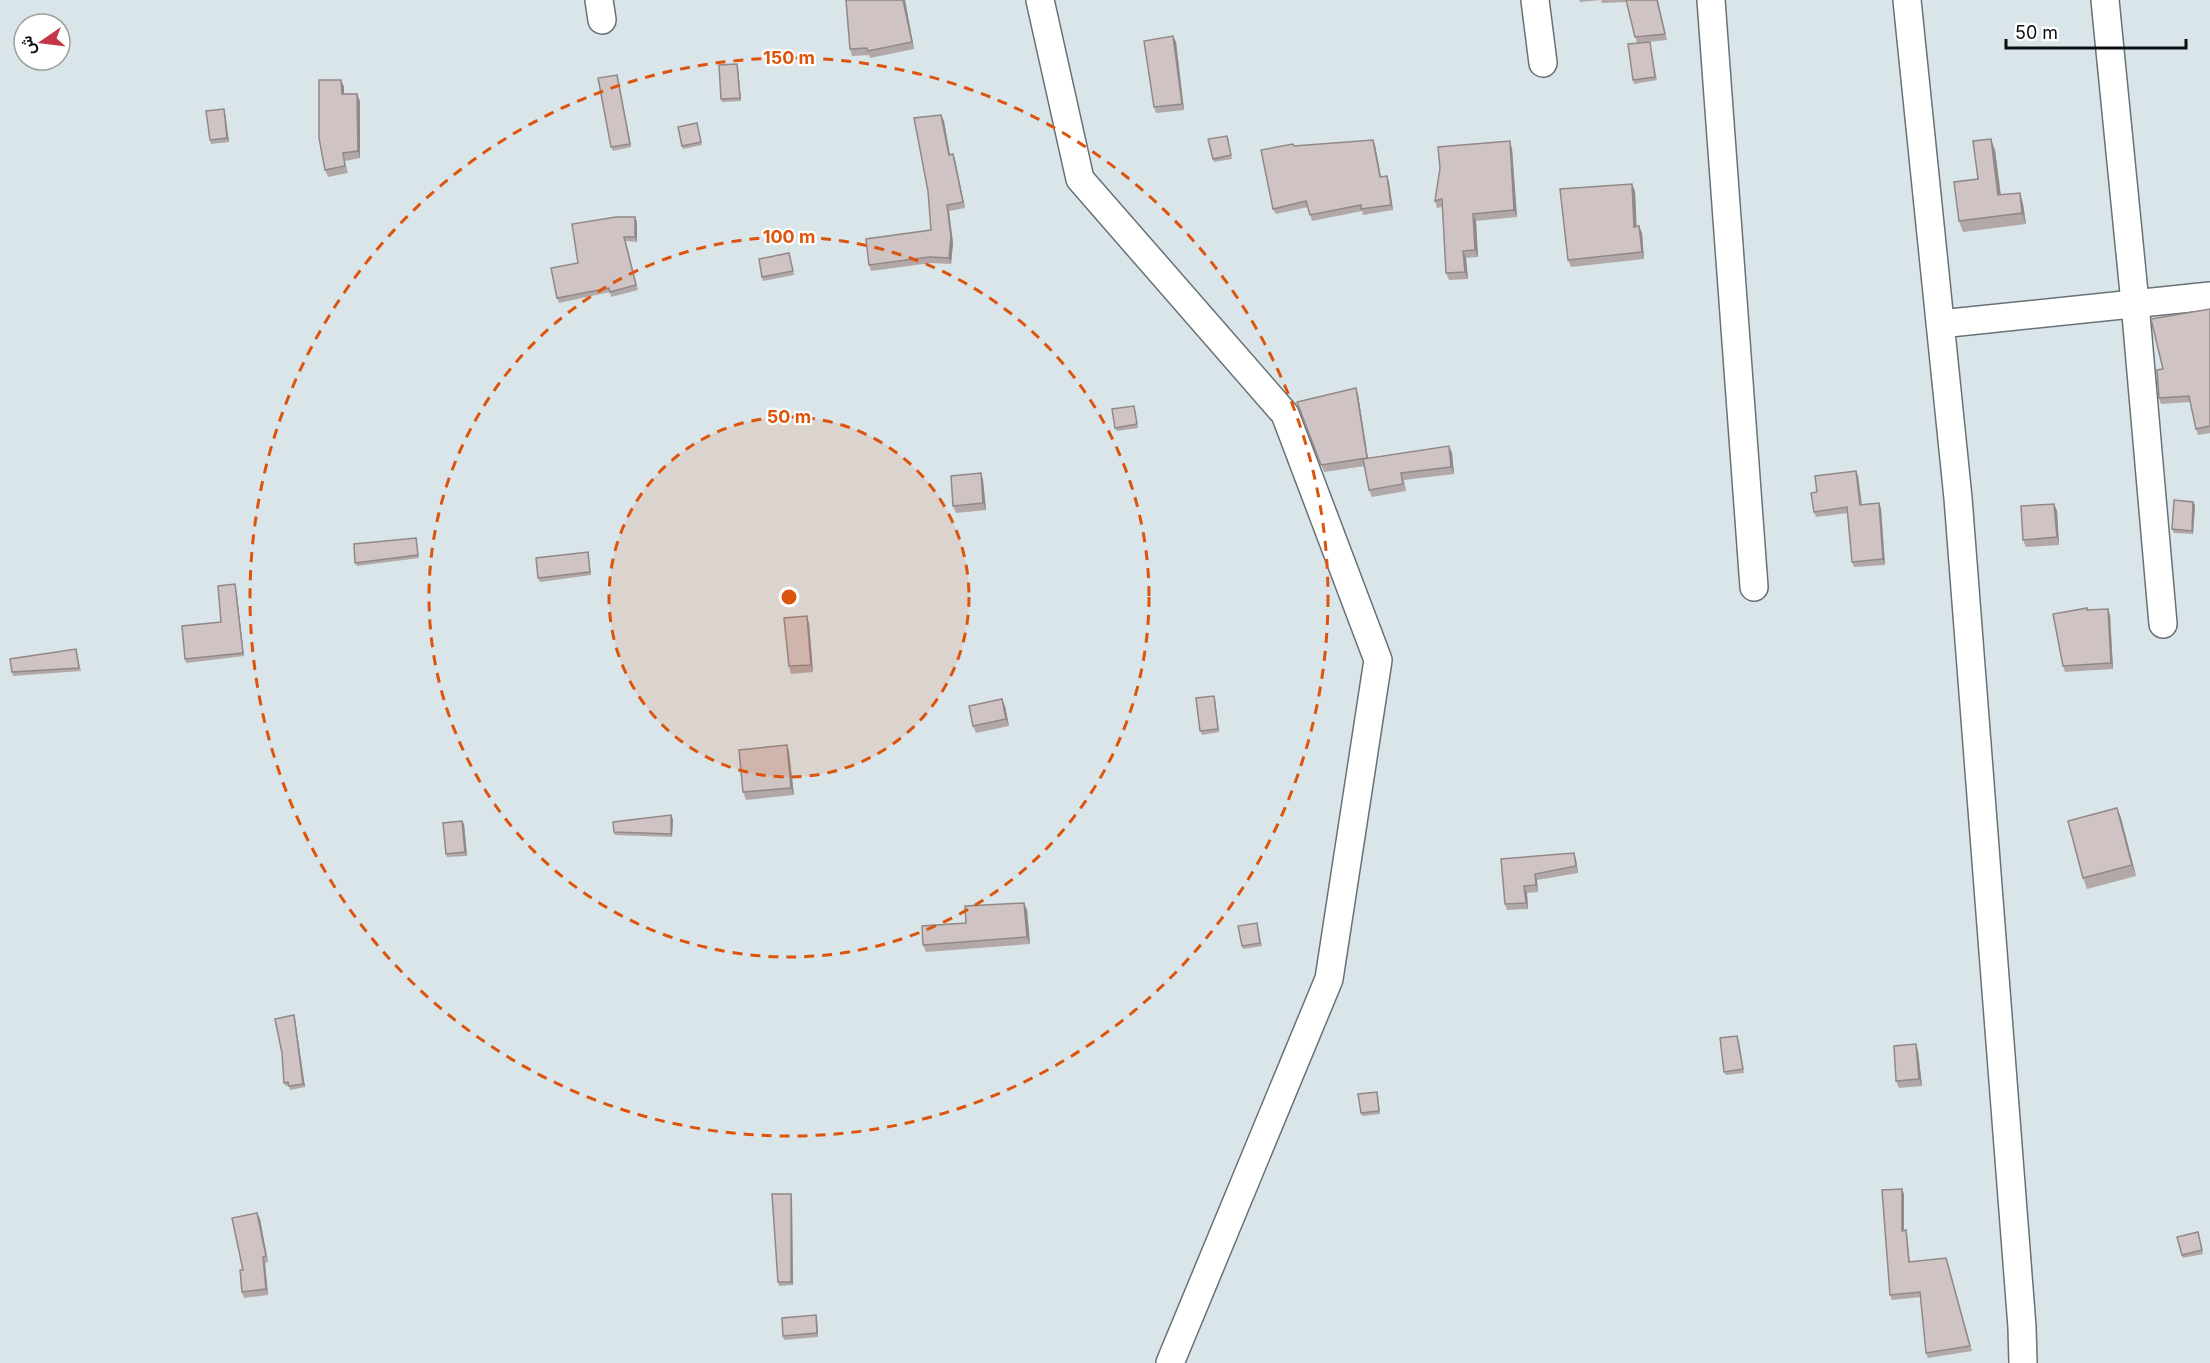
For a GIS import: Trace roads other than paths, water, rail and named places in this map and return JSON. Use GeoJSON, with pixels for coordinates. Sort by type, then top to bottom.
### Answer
{"type":"FeatureCollection","features":[{"type":"Feature","properties":{"kind":"street"},"geometry":{"type":"LineString","coordinates":[[1040,0],[1080,179],[1285,414],[1378,660],[1329,979],[1170,1363]]}},
{"type":"Feature","properties":{"kind":"street"},"geometry":{"type":"LineString","coordinates":[[1536,0],[1543,63]]}},
{"type":"Feature","properties":{"kind":"street"},"geometry":{"type":"LineString","coordinates":[[1711,0],[1754,586]]}},
{"type":"Feature","properties":{"kind":"street"},"geometry":{"type":"LineString","coordinates":[[1906,0],[1958,498],[2023,1363]]}},
{"type":"Feature","properties":{"kind":"street"},"geometry":{"type":"LineString","coordinates":[[2104,0],[2135,303],[2163,624]]}},
{"type":"Feature","properties":{"kind":"street"},"geometry":{"type":"LineString","coordinates":[[1940,324],[2210,296]]}}]}
